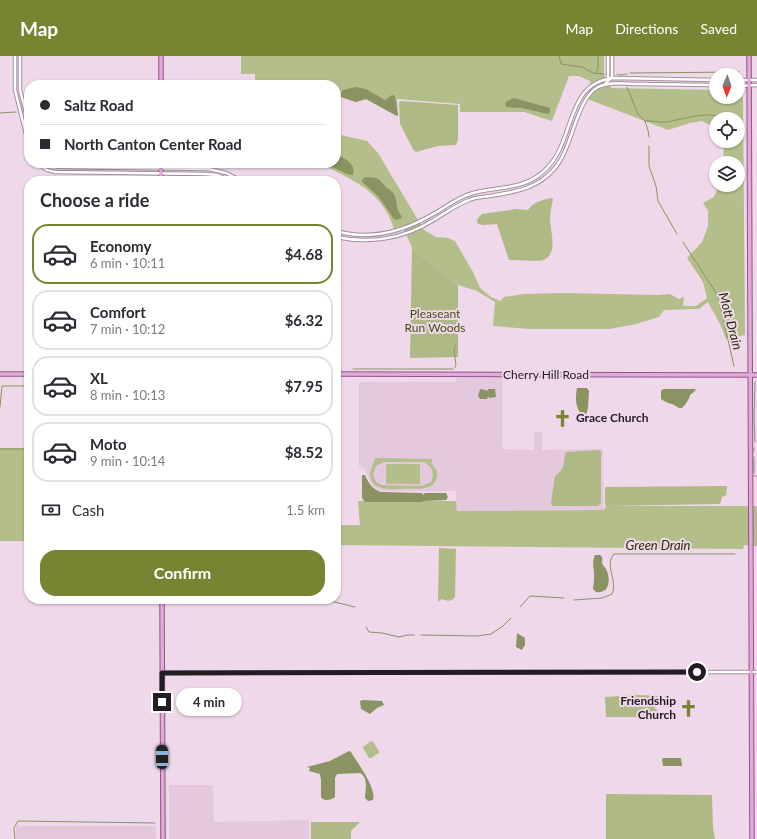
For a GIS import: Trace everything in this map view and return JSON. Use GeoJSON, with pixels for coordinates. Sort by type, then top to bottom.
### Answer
{"type":"FeatureCollection","features":[{"type":"Feature","properties":{"kind":"main road"},"geometry":{"type":"LineString","coordinates":[[161,56],[161,80]]}},
{"type":"Feature","properties":{"kind":"main road"},"geometry":{"type":"LineString","coordinates":[[749,56],[752,839]]}},
{"type":"Feature","properties":{"kind":"main road"},"geometry":{"type":"LineString","coordinates":[[161,168],[161,173]]}},
{"type":"Feature","properties":{"kind":"main road"},"geometry":{"type":"LineString","coordinates":[[0,374],[24,374]]}},
{"type":"Feature","properties":{"kind":"main road","name":"Cherry Hill Road"},"geometry":{"type":"LineString","coordinates":[[341,374],[757,375]]}},
{"type":"Feature","properties":{"kind":"main road"},"geometry":{"type":"LineString","coordinates":[[162,604],[163,839]]}},
{"type":"Feature","properties":{"kind":"street"},"geometry":{"type":"LineString","coordinates":[[15,56],[15,90],[24,126]]}},
{"type":"Feature","properties":{"kind":"street"},"geometry":{"type":"LineString","coordinates":[[20,56],[20,90],[24,105]]}},
{"type":"Feature","properties":{"kind":"street"},"geometry":{"type":"LineString","coordinates":[[608,56],[610,78]]}},
{"type":"Feature","properties":{"kind":"street"},"geometry":{"type":"LineString","coordinates":[[605,85],[610,78],[612,56]]}},
{"type":"Feature","properties":{"kind":"street"},"geometry":{"type":"LineString","coordinates":[[341,232],[354,235],[370,235],[397,230],[416,224],[466,195],[519,185],[534,179],[546,170],[558,154],[578,104],[584,92],[593,84],[610,78],[709,80]]}},
{"type":"Feature","properties":{"kind":"street"},"geometry":{"type":"LineString","coordinates":[[678,80],[678,85]]}},
{"type":"Feature","properties":{"kind":"street"},"geometry":{"type":"LineString","coordinates":[[745,80],[757,80]]}},
{"type":"Feature","properties":{"kind":"street"},"geometry":{"type":"LineString","coordinates":[[341,237],[362,240],[398,236],[426,225],[468,200],[520,191],[536,184],[552,171],[562,157],[587,98],[593,90],[605,85],[709,85]]}},
{"type":"Feature","properties":{"kind":"street"},"geometry":{"type":"LineString","coordinates":[[745,85],[757,85]]}},
{"type":"Feature","properties":{"kind":"street"},"geometry":{"type":"LineString","coordinates":[[44,168],[61,173],[161,173],[213,174],[218,176]]}},
{"type":"Feature","properties":{"kind":"street"},"geometry":{"type":"LineString","coordinates":[[61,168],[61,173]]}},
{"type":"Feature","properties":{"kind":"street"},"geometry":{"type":"LineString","coordinates":[[102,173],[102,168],[198,168],[222,172],[231,176]]}},
{"type":"Feature","properties":{"kind":"street"},"geometry":{"type":"LineString","coordinates":[[136,168],[136,173]]}},
{"type":"Feature","properties":{"kind":"street"},"geometry":{"type":"LineString","coordinates":[[198,168],[198,174]]}},
{"type":"Feature","properties":{"kind":"street"},"geometry":{"type":"LineString","coordinates":[[162,673],[757,672]]}},
{"type":"Feature","properties":{"kind":"shaded area"},"geometry":{"type":"Polygon","coordinates":[[[241,56],[604,56],[604,75],[611,88],[709,90],[709,104],[743,104],[743,112],[709,112],[709,124],[702,121],[668,130],[590,100],[589,98],[594,93],[590,81],[579,76],[569,76],[552,121],[524,112],[460,112],[460,104],[397,99],[397,116],[366,99],[356,102],[341,97],[341,80],[255,80],[255,74],[241,74],[241,56]]]}},
{"type":"Feature","properties":{"kind":"shaded area"},"geometry":{"type":"Polygon","coordinates":[[[356,87],[366,89],[385,100],[392,95],[395,96],[398,115],[397,116],[366,99],[356,102],[341,97],[343,90],[356,87]]]}},
{"type":"Feature","properties":{"kind":"shaded area"},"geometry":{"type":"Polygon","coordinates":[[[514,98],[550,108],[550,112],[548,114],[522,108],[506,107],[505,104],[507,101],[514,98]]]}},
{"type":"Feature","properties":{"kind":"shaded area"},"geometry":{"type":"Polygon","coordinates":[[[341,135],[367,141],[378,153],[424,230],[436,237],[448,238],[455,241],[473,272],[480,288],[491,297],[500,301],[504,297],[524,294],[670,294],[679,299],[684,297],[683,306],[696,306],[707,298],[703,282],[687,258],[702,242],[708,226],[708,211],[703,203],[714,197],[716,192],[744,192],[745,335],[726,339],[708,302],[699,309],[664,310],[659,317],[636,324],[609,329],[530,329],[493,326],[495,302],[477,291],[458,285],[417,253],[412,247],[402,226],[394,229],[389,216],[374,196],[354,181],[328,168],[341,168],[341,135]]]}},
{"type":"Feature","properties":{"kind":"shaded area"},"geometry":{"type":"Polygon","coordinates":[[[724,148],[743,148],[743,156],[723,156],[724,148]]]}},
{"type":"Feature","properties":{"kind":"shaded area"},"geometry":{"type":"Polygon","coordinates":[[[341,156],[346,159],[353,168],[353,175],[334,168],[341,168],[341,156]]]}},
{"type":"Feature","properties":{"kind":"shaded area"},"geometry":{"type":"Polygon","coordinates":[[[365,177],[381,181],[393,193],[402,217],[401,218],[397,220],[394,219],[378,196],[362,182],[365,177]]]}},
{"type":"Feature","properties":{"kind":"shaded area"},"geometry":{"type":"Polygon","coordinates":[[[503,377],[502,449],[534,450],[534,432],[542,432],[542,450],[603,449],[604,510],[457,511],[456,491],[382,491],[372,486],[364,468],[359,467],[359,382],[456,382],[456,378],[503,377]]]}},
{"type":"Feature","properties":{"kind":"shaded area"},"geometry":{"type":"Polygon","coordinates":[[[577,388],[587,388],[589,391],[586,416],[580,412],[578,408],[576,396],[577,388]]]}},
{"type":"Feature","properties":{"kind":"shaded area"},"geometry":{"type":"Polygon","coordinates":[[[480,389],[487,391],[488,389],[495,389],[496,397],[489,398],[488,396],[487,399],[480,399],[478,396],[480,389]]]}},
{"type":"Feature","properties":{"kind":"shaded area"},"geometry":{"type":"Polygon","coordinates":[[[663,389],[696,390],[690,395],[688,401],[683,407],[679,408],[661,399],[661,391],[663,389]]]}},
{"type":"Feature","properties":{"kind":"shaded area"},"geometry":{"type":"Polygon","coordinates":[[[0,448],[24,448],[24,541],[0,541],[0,448]]]}},
{"type":"Feature","properties":{"kind":"shaded area"},"geometry":{"type":"Polygon","coordinates":[[[375,458],[432,459],[431,463],[437,471],[437,478],[430,486],[420,489],[387,489],[378,487],[372,482],[370,476],[375,458]],[[384,462],[376,466],[373,474],[376,482],[381,485],[422,486],[431,482],[433,476],[432,469],[425,462],[384,462]]]}},
{"type":"Feature","properties":{"kind":"shaded area"},"geometry":{"type":"Polygon","coordinates":[[[386,464],[420,464],[420,484],[386,484],[386,464]]]}},
{"type":"Feature","properties":{"kind":"shaded area"},"geometry":{"type":"Polygon","coordinates":[[[362,475],[365,475],[369,484],[373,488],[381,492],[422,493],[423,495],[425,493],[446,493],[448,497],[446,500],[422,502],[365,502],[362,498],[362,475]]]}},
{"type":"Feature","properties":{"kind":"shaded area"},"geometry":{"type":"Polygon","coordinates":[[[358,501],[456,501],[457,511],[604,510],[606,506],[757,506],[757,546],[744,545],[743,549],[341,545],[341,525],[360,525],[358,501]]]}},
{"type":"Feature","properties":{"kind":"shaded area"},"geometry":{"type":"Polygon","coordinates":[[[595,555],[600,555],[602,557],[602,563],[609,577],[607,588],[601,592],[596,592],[593,589],[593,561],[595,555]]]}},
{"type":"Feature","properties":{"kind":"shaded area"},"geometry":{"type":"Polygon","coordinates":[[[517,633],[525,638],[525,645],[522,650],[516,647],[517,633]]]}},
{"type":"Feature","properties":{"kind":"shaded area"},"geometry":{"type":"Polygon","coordinates":[[[360,701],[382,701],[384,705],[377,708],[370,714],[361,709],[360,701]]]}},
{"type":"Feature","properties":{"kind":"shaded area"},"geometry":{"type":"Polygon","coordinates":[[[371,741],[379,753],[369,758],[363,747],[371,741]]]}},
{"type":"Feature","properties":{"kind":"shaded area"},"geometry":{"type":"Polygon","coordinates":[[[349,751],[362,769],[372,789],[373,800],[368,801],[365,798],[366,781],[360,773],[337,774],[335,778],[335,797],[330,800],[322,799],[320,774],[309,771],[310,768],[307,767],[330,761],[349,751]]]}},
{"type":"Feature","properties":{"kind":"shaded area"},"geometry":{"type":"Polygon","coordinates":[[[681,758],[682,766],[663,766],[662,759],[681,758]]]}},
{"type":"Feature","properties":{"kind":"shaded area"},"geometry":{"type":"Polygon","coordinates":[[[169,785],[213,785],[214,822],[309,820],[309,839],[169,839],[169,785]]]}},
{"type":"Feature","properties":{"kind":"shaded area"},"geometry":{"type":"Polygon","coordinates":[[[16,826],[156,826],[156,839],[16,839],[16,826]]]}},
{"type":"Feature","properties":{"kind":"green space"},"geometry":{"type":"Polygon","coordinates":[[[399,102],[458,105],[458,140],[456,145],[438,146],[416,152],[400,124],[399,102]]]}},
{"type":"Feature","properties":{"kind":"green space"},"geometry":{"type":"Polygon","coordinates":[[[551,198],[553,199],[550,218],[552,248],[548,257],[540,261],[509,260],[497,224],[484,225],[478,224],[477,221],[482,214],[516,209],[528,210],[535,203],[551,198]]]}},
{"type":"Feature","properties":{"kind":"green space","name":"Pleaseant Run Woods"},"geometry":{"type":"Polygon","coordinates":[[[412,247],[417,253],[458,285],[458,357],[410,358],[412,247]]]}},
{"type":"Feature","properties":{"kind":"green space"},"geometry":{"type":"Polygon","coordinates":[[[600,450],[601,503],[598,506],[552,506],[551,502],[555,476],[563,468],[566,452],[600,450]]]}},
{"type":"Feature","properties":{"kind":"green space"},"geometry":{"type":"Polygon","coordinates":[[[727,486],[726,495],[722,497],[720,504],[606,506],[605,504],[606,487],[727,486]]]}},
{"type":"Feature","properties":{"kind":"green space"},"geometry":{"type":"Polygon","coordinates":[[[439,548],[456,549],[455,597],[454,599],[448,601],[442,599],[438,602],[439,548]]]}},
{"type":"Feature","properties":{"kind":"green space"},"geometry":{"type":"Polygon","coordinates":[[[637,695],[660,696],[655,701],[654,707],[663,713],[663,717],[606,717],[605,697],[637,695]]]}},
{"type":"Feature","properties":{"kind":"green space"},"geometry":{"type":"Polygon","coordinates":[[[606,794],[712,795],[713,828],[715,839],[606,839],[606,794]]]}},
{"type":"Feature","properties":{"kind":"green space"},"geometry":{"type":"Polygon","coordinates":[[[311,822],[360,822],[351,831],[351,839],[311,839],[311,822]]]}},
{"type":"Feature","properties":{"kind":"waterway","name":"Mott Drain"},"geometry":{"type":"LineString","coordinates":[[559,56],[561,64],[582,67],[593,73],[604,74]]}},
{"type":"Feature","properties":{"kind":"waterway"},"geometry":{"type":"LineString","coordinates":[[596,73],[598,68],[598,56]]}},
{"type":"Feature","properties":{"kind":"waterway"},"geometry":{"type":"LineString","coordinates":[[630,73],[709,72]]}},
{"type":"Feature","properties":{"kind":"waterway","name":"Mott Drain"},"geometry":{"type":"LineString","coordinates":[[617,74],[627,74]]}},
{"type":"Feature","properties":{"kind":"waterway","name":"Mott Drain"},"geometry":{"type":"LineString","coordinates":[[627,87],[638,114],[645,121],[649,137]]}},
{"type":"Feature","properties":{"kind":"waterway"},"geometry":{"type":"LineString","coordinates":[[0,113],[16,112]]}},
{"type":"Feature","properties":{"kind":"waterway"},"geometry":{"type":"LineString","coordinates":[[645,121],[666,122],[709,115]]}},
{"type":"Feature","properties":{"kind":"waterway","name":"Mott Drain"},"geometry":{"type":"LineString","coordinates":[[649,146],[649,166],[656,186],[658,201],[677,234]]}},
{"type":"Feature","properties":{"kind":"waterway","name":"Mott Drain"},"geometry":{"type":"LineString","coordinates":[[683,242],[718,296],[734,366]]}},
{"type":"Feature","properties":{"kind":"waterway"},"geometry":{"type":"LineString","coordinates":[[454,368],[456,366],[454,349],[456,345]]}},
{"type":"Feature","properties":{"kind":"waterway"},"geometry":{"type":"LineString","coordinates":[[353,369],[453,369]]}},
{"type":"Feature","properties":{"kind":"waterway","name":"Mott Drain"},"geometry":{"type":"LineString","coordinates":[[755,382],[755,442]]}},
{"type":"Feature","properties":{"kind":"waterway"},"geometry":{"type":"LineString","coordinates":[[0,407],[2,386],[24,386]]}},
{"type":"Feature","properties":{"kind":"waterway","name":"Green Drain"},"geometry":{"type":"LineString","coordinates":[[0,449],[24,449]]}},
{"type":"Feature","properties":{"kind":"waterway","name":"Mott Drain"},"geometry":{"type":"LineString","coordinates":[[754,457],[754,473]]}},
{"type":"Feature","properties":{"kind":"waterway","name":"Green Drain"},"geometry":{"type":"LineString","coordinates":[[574,600],[602,598],[612,594],[613,584],[610,563],[614,554],[735,554]]}},
{"type":"Feature","properties":{"kind":"waterway","name":"Green Drain"},"geometry":{"type":"LineString","coordinates":[[520,607],[530,596],[564,598]]}},
{"type":"Feature","properties":{"kind":"waterway","name":"Green Drain"},"geometry":{"type":"LineString","coordinates":[[341,604],[355,607]]}},
{"type":"Feature","properties":{"kind":"waterway","name":"Green Drain"},"geometry":{"type":"LineString","coordinates":[[421,635],[477,636],[491,634],[503,626],[511,618]]}},
{"type":"Feature","properties":{"kind":"waterway","name":"Green Drain"},"geometry":{"type":"LineString","coordinates":[[366,627],[369,632],[399,637],[414,635]]}},
{"type":"Feature","properties":{"kind":"waterway"},"geometry":{"type":"LineString","coordinates":[[15,839],[14,828],[18,821],[155,823]]}},
{"type":"Feature","properties":{"kind":"place","name":"Grace Church"},"geometry":{"type":"Point","coordinates":[563,418]}},
{"type":"Feature","properties":{"kind":"place","name":"Friendship Church"},"geometry":{"type":"Point","coordinates":[689,708]}},
{"type":"Feature","properties":{"kind":"route"},"geometry":{"type":"LineString","coordinates":[[162,702],[162,673],[697,672]]}}]}
